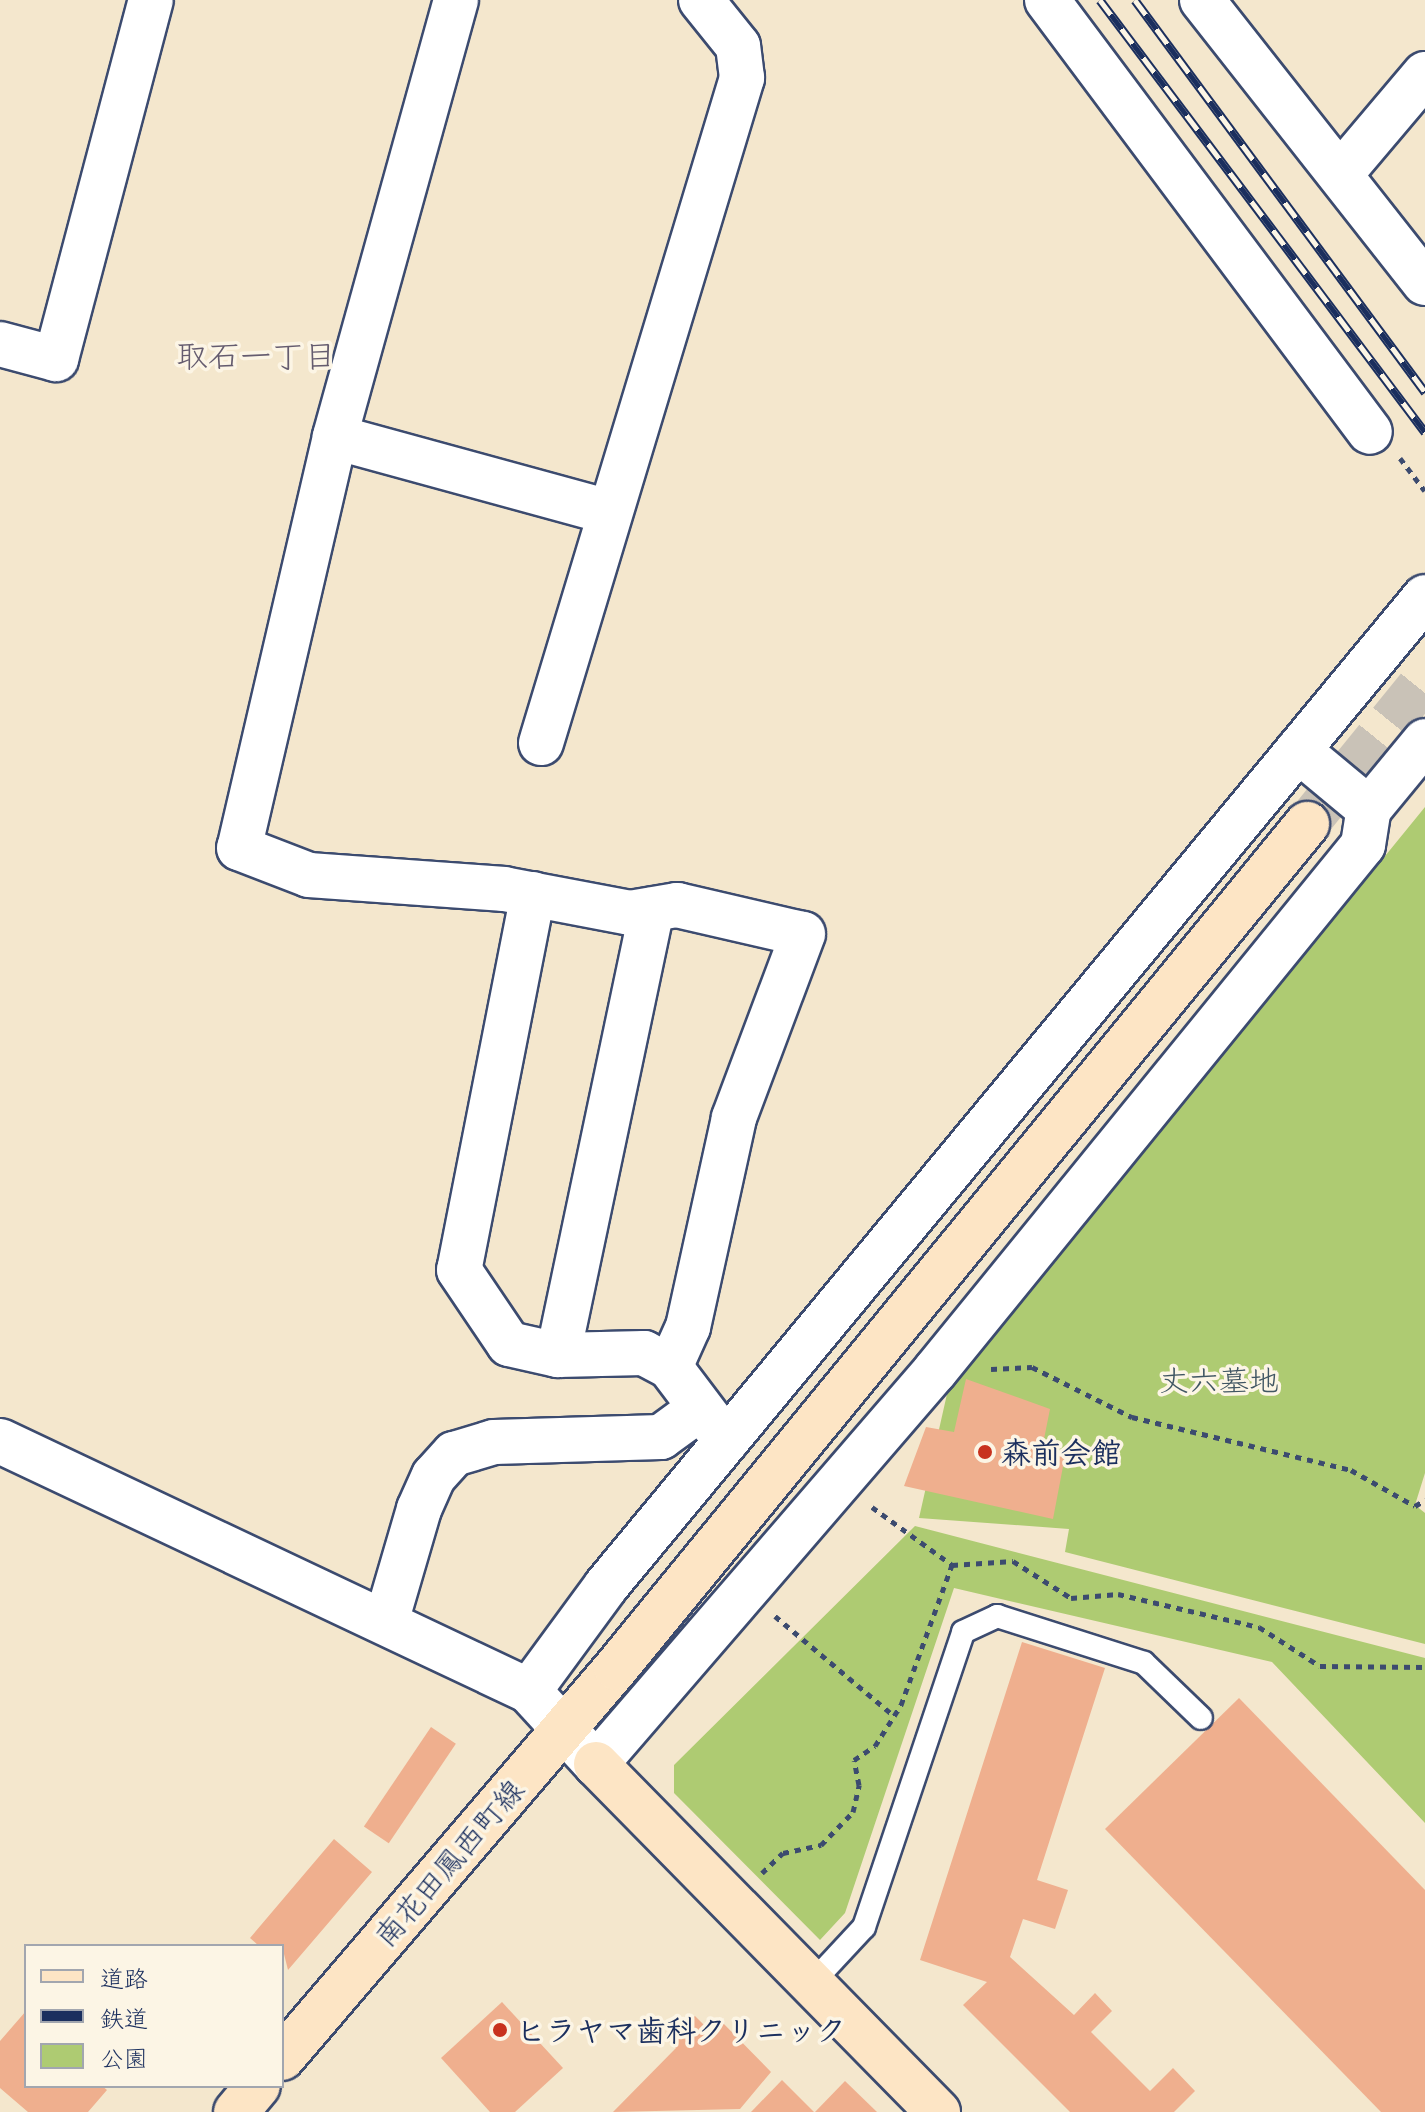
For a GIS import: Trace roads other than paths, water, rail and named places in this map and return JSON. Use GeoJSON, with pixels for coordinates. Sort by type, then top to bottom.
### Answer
{"type":"FeatureCollection","features":[{"type":"Feature","properties":{"kind":"street"},"geometry":{"type":"LineString","coordinates":[[0,344],[56,359],[151,0]]}},
{"type":"Feature","properties":{"kind":"street"},"geometry":{"type":"LineString","coordinates":[[456,0],[335,437],[239,848],[309,875],[533,894],[630,913],[677,905],[803,934],[734,1118],[688,1327],[670,1367]]}},
{"type":"Feature","properties":{"kind":"street"},"geometry":{"type":"LineString","coordinates":[[541,743],[606,511],[742,78],[738,46],[701,0]]}},
{"type":"Feature","properties":{"kind":"street"},"geometry":{"type":"LineString","coordinates":[[1047,0],[1370,432]]}},
{"type":"Feature","properties":{"kind":"street"},"geometry":{"type":"LineString","coordinates":[[1202,0],[1343,171],[1425,283]]}},
{"type":"Feature","properties":{"kind":"street"},"geometry":{"type":"LineString","coordinates":[[1343,171],[1425,74]]}},
{"type":"Feature","properties":{"kind":"street"},"geometry":{"type":"LineString","coordinates":[[335,437],[606,511]]}},
{"type":"Feature","properties":{"kind":"street"},"geometry":{"type":"LineString","coordinates":[[529,1691],[712,1426],[1298,750],[1425,597]]}},
{"type":"Feature","properties":{"kind":"street"},"geometry":{"type":"LineString","coordinates":[[596,1764],[935,1371],[1363,845],[1369,809],[1425,741]]}},
{"type":"Feature","properties":{"kind":"street"},"geometry":{"type":"LineString","coordinates":[[1298,750],[1369,809]]}},
{"type":"Feature","properties":{"kind":"street","name":"南花田鳳西町線"},"geometry":{"type":"LineString","coordinates":[[284,2056],[616,1668],[1307,824]]}},
{"type":"Feature","properties":{"kind":"street"},"geometry":{"type":"LineString","coordinates":[[533,894],[459,1270],[509,1344],[558,1355],[644,1353],[670,1367],[712,1426]]}},
{"type":"Feature","properties":{"kind":"street"},"geometry":{"type":"LineString","coordinates":[[558,1355],[652,910]]}},
{"type":"Feature","properties":{"kind":"street"},"geometry":{"type":"LineString","coordinates":[[386,1622],[419,1509],[434,1476],[454,1454],[494,1442],[661,1437],[712,1426]]}},
{"type":"Feature","properties":{"kind":"street"},"geometry":{"type":"LineString","coordinates":[[0,1441],[529,1691],[596,1764],[938,2112]]}},
{"type":"Feature","properties":{"kind":"street"},"geometry":{"type":"LineString","coordinates":[[236,2112],[256,2088]]}},
{"type":"Feature","properties":{"kind":"lane"},"geometry":{"type":"LineString","coordinates":[[812,1983],[864,1927],[963,1632],[997,1616],[1144,1663],[1201,1718]]}},
{"type":"Feature","properties":{"kind":"tunnel"},"geometry":{"type":"LineString","coordinates":[[1307,824],[1425,679]]}},
{"type":"Feature","properties":{"kind":"railway"},"geometry":{"type":"LineString","coordinates":[[1100,0],[1425,432]]}},
{"type":"Feature","properties":{"kind":"railway"},"geometry":{"type":"LineString","coordinates":[[1135,0],[1425,392]]}},
{"type":"Feature","properties":{"kind":"place","name":"森前会館"},"geometry":{"type":"Point","coordinates":[985,1452]}},
{"type":"Feature","properties":{"kind":"place","name":"ヒラヤマ歯科クリニック"},"geometry":{"type":"Point","coordinates":[500,2030]}},
{"type":"Feature","properties":{"kind":"district","name":"取石一丁目"},"geometry":{"type":"Point","coordinates":[256,356]}},
{"type":"Feature","properties":{"kind":"park label","name":"丈六墓地"},"geometry":{"type":"Point","coordinates":[1219,1380]}}]}
